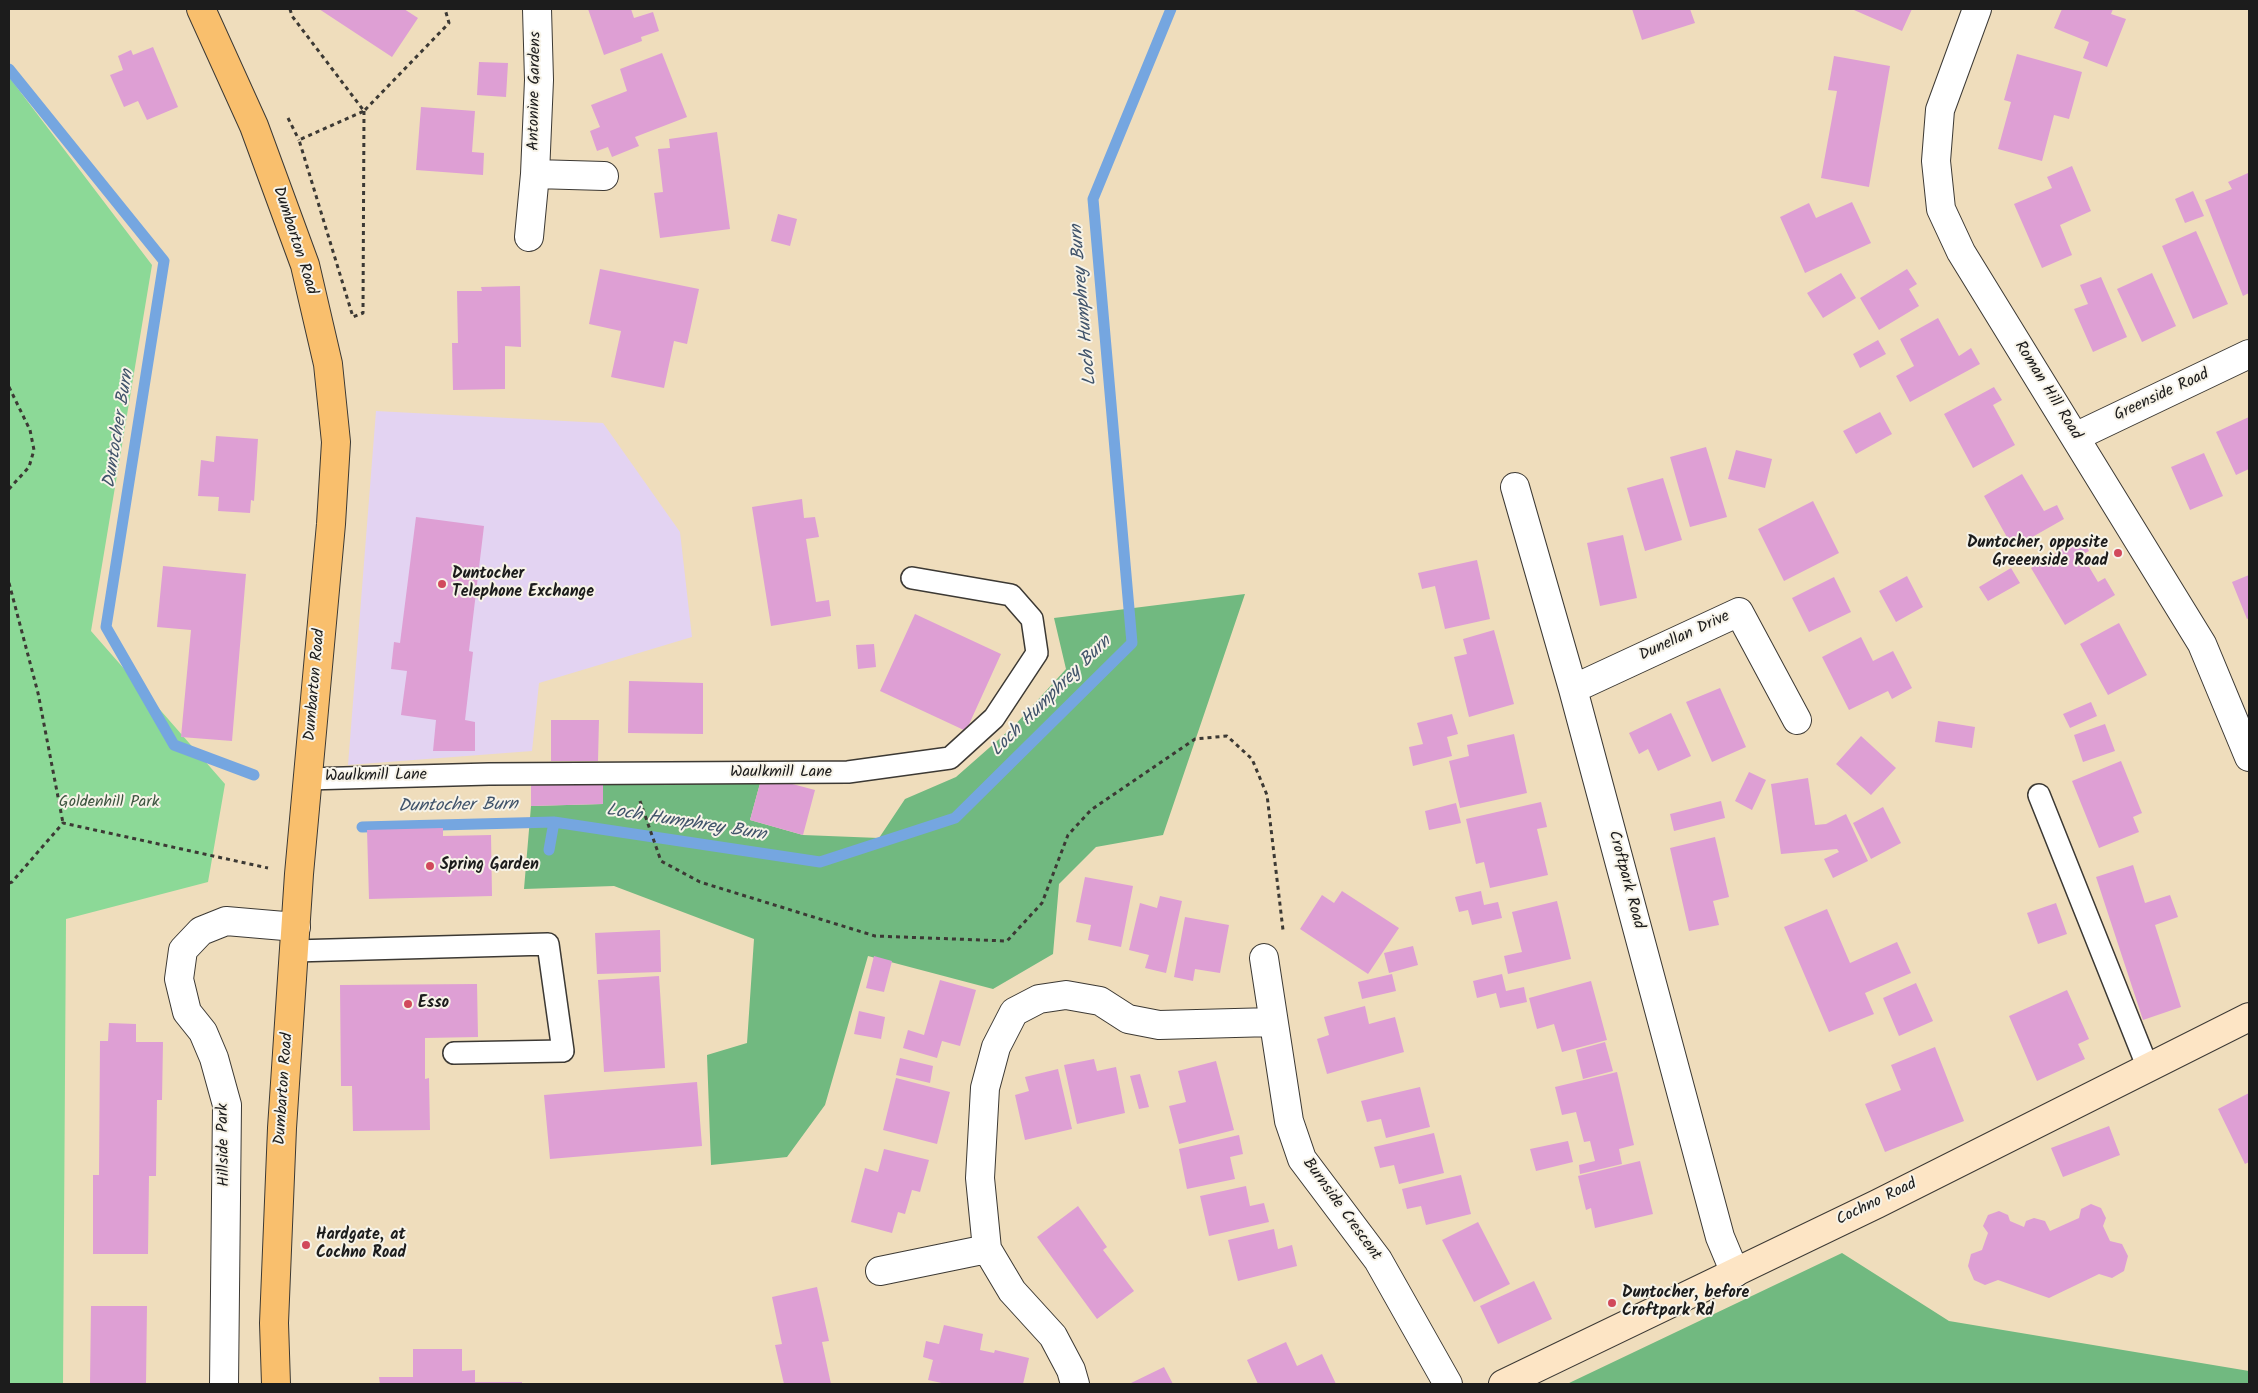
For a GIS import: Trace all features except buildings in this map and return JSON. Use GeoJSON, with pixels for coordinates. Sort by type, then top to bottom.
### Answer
{"type":"FeatureCollection","features":[{"type":"Feature","properties":{"kind":"main road","name":"Dumbarton Road"},"geometry":{"type":"LineString","coordinates":[[201,9],[254,126],[305,265],[328,364],[336,442],[332,524],[307,779],[281,1157],[274,1324],[276,1384]]}},
{"type":"Feature","properties":{"kind":"street","name":"Antonine Gardens"},"geometry":{"type":"LineString","coordinates":[[529,237],[535,174],[539,80],[536,9]]}},
{"type":"Feature","properties":{"kind":"street","name":"Roman Hill Road"},"geometry":{"type":"LineString","coordinates":[[1977,9],[1940,110],[1936,161],[1941,210],[1961,252],[2202,644],[2249,757]]}},
{"type":"Feature","properties":{"kind":"street","name":"Antonine Gardens"},"geometry":{"type":"LineString","coordinates":[[535,174],[604,176]]}},
{"type":"Feature","properties":{"kind":"street","name":"Greenside Road"},"geometry":{"type":"LineString","coordinates":[[2075,437],[2249,354]]}},
{"type":"Feature","properties":{"kind":"street","name":"Croftpark Road"},"geometry":{"type":"LineString","coordinates":[[1514,487],[1573,689],[1720,1237],[1735,1273]]}},
{"type":"Feature","properties":{"kind":"street","name":"Dunellan Drive"},"geometry":{"type":"LineString","coordinates":[[1573,689],[1739,612],[1797,720]]}},
{"type":"Feature","properties":{"kind":"street","name":"Hillside Park"},"geometry":{"type":"LineString","coordinates":[[224,1384],[227,1105],[214,1058],[203,1032],[187,1012],[179,979],[183,950],[201,932],[226,921],[295,939]]}},
{"type":"Feature","properties":{"kind":"street","name":"Burnside Crescent"},"geometry":{"type":"LineString","coordinates":[[1264,958],[1289,1121],[1302,1159],[1378,1260],[1448,1384]]}},
{"type":"Feature","properties":{"kind":"street"},"geometry":{"type":"LineString","coordinates":[[1075,1384],[1072,1370],[1053,1336],[1012,1291],[987,1249],[980,1178],[985,1088],[996,1047],[1014,1012],[1038,999],[1066,995],[1100,1000],[1128,1020],[1159,1026],[1273,1022]]}},
{"type":"Feature","properties":{"kind":"street","name":"Cochno Road"},"geometry":{"type":"LineString","coordinates":[[1503,1384],[1735,1273],[2249,1017]]}},
{"type":"Feature","properties":{"kind":"street"},"geometry":{"type":"LineString","coordinates":[[880,1271],[987,1249]]}},
{"type":"Feature","properties":{"kind":"lane","name":"Waulkmill Lane"},"geometry":{"type":"LineString","coordinates":[[307,779],[490,774],[848,772],[950,758],[994,718],[1037,653],[1032,619],[1011,595],[912,578]]}},
{"type":"Feature","properties":{"kind":"lane"},"geometry":{"type":"LineString","coordinates":[[2039,795],[2148,1068]]}},
{"type":"Feature","properties":{"kind":"lane"},"geometry":{"type":"LineString","coordinates":[[295,939],[548,944],[564,1051],[454,1053]]}},
{"type":"Feature","properties":{"kind":"path"},"geometry":{"type":"LineString","coordinates":[[290,9],[292,16],[364,111],[364,313],[353,317],[299,140],[364,111],[449,23],[445,9]]}},
{"type":"Feature","properties":{"kind":"path"},"geometry":{"type":"LineString","coordinates":[[9,387],[30,430],[34,450],[29,467],[9,489]]}},
{"type":"Feature","properties":{"kind":"path"},"geometry":{"type":"LineString","coordinates":[[9,583],[38,692],[63,823]]}},
{"type":"Feature","properties":{"kind":"path"},"geometry":{"type":"LineString","coordinates":[[642,774],[637,788],[641,806],[661,861],[700,882],[875,936],[1007,941],[1042,903],[1068,835],[1091,810],[1195,739],[1227,736],[1252,759],[1267,795],[1283,931],[1264,958]]}},
{"type":"Feature","properties":{"kind":"path"},"geometry":{"type":"LineString","coordinates":[[63,823],[300,874]]}},
{"type":"Feature","properties":{"kind":"path"},"geometry":{"type":"LineString","coordinates":[[9,883],[12,882],[63,823]]}},
{"type":"Feature","properties":{"kind":"shaded area"},"geometry":{"type":"Polygon","coordinates":[[[376,411],[603,423],[680,532],[692,637],[539,683],[532,751],[348,765],[376,411]]]}},
{"type":"Feature","properties":{"kind":"green space","name":"Goldenhill Park"},"geometry":{"type":"Polygon","coordinates":[[[9,77],[152,265],[91,631],[225,784],[208,882],[66,919],[63,1384],[9,1384],[9,77]]]}},
{"type":"Feature","properties":{"kind":"green space"},"geometry":{"type":"Polygon","coordinates":[[[1245,594],[1163,835],[1096,847],[1059,884],[1053,954],[993,989],[868,956],[825,1105],[787,1157],[711,1165],[707,1055],[747,1043],[754,939],[614,886],[524,889],[531,806],[603,804],[603,777],[762,776],[750,820],[803,835],[879,838],[905,799],[956,777],[1014,726],[1066,669],[1054,618],[1245,594]]]}},
{"type":"Feature","properties":{"kind":"green space"},"geometry":{"type":"Polygon","coordinates":[[[1842,1253],[1949,1321],[2249,1371],[2249,1384],[1567,1384],[1842,1253]]]}},
{"type":"Feature","properties":{"kind":"waterway","name":"Loch Humphrey Burn"},"geometry":{"type":"LineString","coordinates":[[362,827],[554,822],[820,862],[955,818],[1132,643],[1093,199],[1171,9]]}},
{"type":"Feature","properties":{"kind":"waterway","name":"Duntocher Burn"},"geometry":{"type":"LineString","coordinates":[[9,69],[164,261],[106,627],[174,745],[254,775]]}},
{"type":"Feature","properties":{"kind":"waterway"},"geometry":{"type":"LineString","coordinates":[[549,850],[554,822]]}},
{"type":"Feature","properties":{"kind":"place","name":"Duntocher, opposite Greeenside Road"},"geometry":{"type":"Point","coordinates":[2118,553]}},
{"type":"Feature","properties":{"kind":"place","name":"Duntocher Telephone Exchange"},"geometry":{"type":"Point","coordinates":[442,584]}},
{"type":"Feature","properties":{"kind":"place","name":"Spring Garden"},"geometry":{"type":"Point","coordinates":[430,866]}},
{"type":"Feature","properties":{"kind":"place","name":"Esso"},"geometry":{"type":"Point","coordinates":[408,1004]}},
{"type":"Feature","properties":{"kind":"place","name":"Hardgate, at Cochno Road"},"geometry":{"type":"Point","coordinates":[306,1245]}},
{"type":"Feature","properties":{"kind":"place","name":"Duntocher, before Croftpark Rd"},"geometry":{"type":"Point","coordinates":[1612,1303]}}]}
